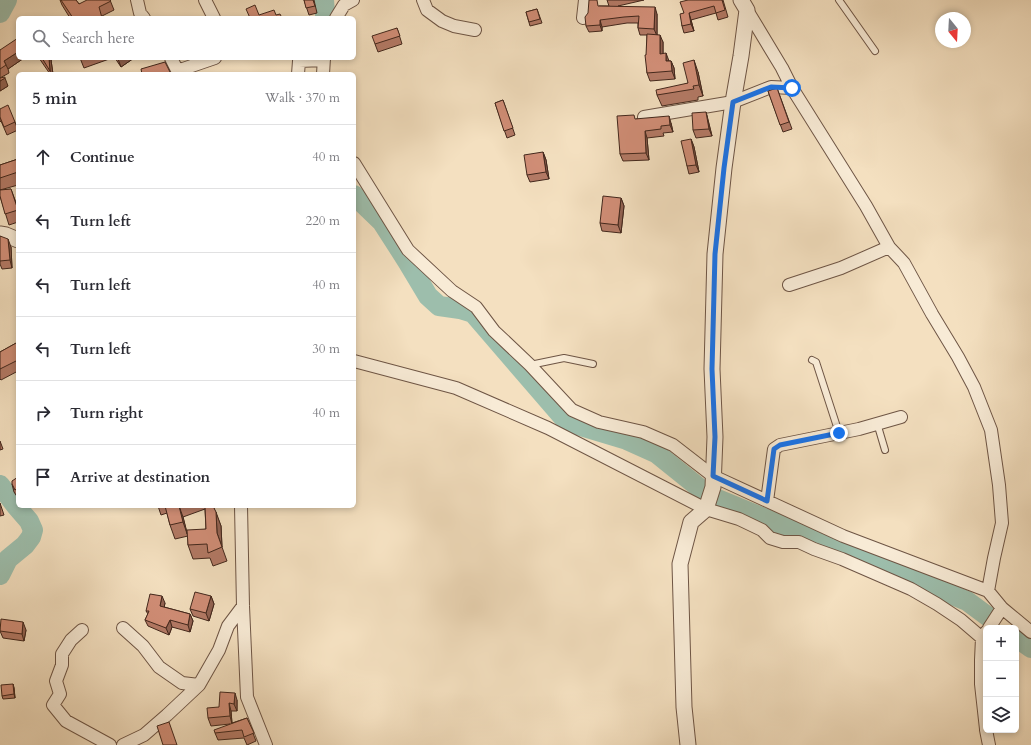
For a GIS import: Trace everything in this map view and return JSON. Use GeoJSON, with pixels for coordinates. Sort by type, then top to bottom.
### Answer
{"type":"FeatureCollection","features":[{"type":"Feature","properties":{"kind":"street"},"geometry":{"type":"LineString","coordinates":[[137,0],[140,13],[142,16]]}},
{"type":"Feature","properties":{"kind":"street"},"geometry":{"type":"LineString","coordinates":[[205,0],[213,16]]}},
{"type":"Feature","properties":{"kind":"street"},"geometry":{"type":"LineString","coordinates":[[337,16],[344,5],[353,0]]}},
{"type":"Feature","properties":{"kind":"street"},"geometry":{"type":"LineString","coordinates":[[423,0],[427,10],[442,21],[454,26],[475,30]]}},
{"type":"Feature","properties":{"kind":"street"},"geometry":{"type":"LineString","coordinates":[[583,18],[585,0]]}},
{"type":"Feature","properties":{"kind":"street"},"geometry":{"type":"LineString","coordinates":[[744,5],[782,68],[792,88],[866,206],[889,247],[904,263],[974,387],[991,430],[999,485],[1002,524],[988,591]]}},
{"type":"Feature","properties":{"kind":"street"},"geometry":{"type":"LineString","coordinates":[[688,745],[684,707],[680,564],[691,522],[706,509],[713,487],[715,437],[712,369],[715,254],[724,168],[741,56],[744,5]]}},
{"type":"Feature","properties":{"kind":"street"},"geometry":{"type":"LineString","coordinates":[[172,60],[178,72]]}},
{"type":"Feature","properties":{"kind":"street"},"geometry":{"type":"LineString","coordinates":[[180,72],[210,60]]}},
{"type":"Feature","properties":{"kind":"street"},"geometry":{"type":"LineString","coordinates":[[298,72],[300,61],[312,60]]}},
{"type":"Feature","properties":{"kind":"street"},"geometry":{"type":"LineString","coordinates":[[323,72],[324,60]]}},
{"type":"Feature","properties":{"kind":"street"},"geometry":{"type":"LineString","coordinates":[[644,118],[733,102],[771,87],[792,88]]}},
{"type":"Feature","properties":{"kind":"street"},"geometry":{"type":"LineString","coordinates":[[356,166],[408,250],[452,291],[476,306],[494,331],[530,365],[572,410],[599,422],[643,432],[673,445],[713,476],[843,536],[988,591],[1002,608],[1031,632]]}},
{"type":"Feature","properties":{"kind":"street"},"geometry":{"type":"LineString","coordinates":[[0,234],[16,239]]}},
{"type":"Feature","properties":{"kind":"street"},"geometry":{"type":"LineString","coordinates":[[789,285],[841,268],[889,247]]}},
{"type":"Feature","properties":{"kind":"street"},"geometry":{"type":"LineString","coordinates":[[356,362],[456,388],[548,428],[706,509],[739,519],[762,530],[770,538],[783,542],[799,542],[911,589],[983,634]]}},
{"type":"Feature","properties":{"kind":"street"},"geometry":{"type":"LineString","coordinates":[[767,501],[774,449],[780,445],[859,429],[901,417]]}},
{"type":"Feature","properties":{"kind":"street"},"geometry":{"type":"LineString","coordinates":[[241,508],[246,697],[266,745]]}},
{"type":"Feature","properties":{"kind":"street"},"geometry":{"type":"LineString","coordinates":[[123,745],[144,735],[199,685],[219,650],[228,626],[243,606]]}},
{"type":"Feature","properties":{"kind":"street"},"geometry":{"type":"LineString","coordinates":[[991,625],[1002,608]]}},
{"type":"Feature","properties":{"kind":"street"},"geometry":{"type":"LineString","coordinates":[[123,628],[143,646],[159,667],[182,683],[199,685]]}},
{"type":"Feature","properties":{"kind":"street"},"geometry":{"type":"LineString","coordinates":[[82,630],[72,640],[62,654],[62,665],[56,681],[60,694],[53,705],[66,721],[110,745]]}},
{"type":"Feature","properties":{"kind":"street"},"geometry":{"type":"LineString","coordinates":[[983,643],[981,684],[983,702]]}},
{"type":"Feature","properties":{"kind":"street"},"geometry":{"type":"LineString","coordinates":[[986,733],[988,745]]}},
{"type":"Feature","properties":{"kind":"lane"},"geometry":{"type":"LineString","coordinates":[[839,0],[875,51]]}},
{"type":"Feature","properties":{"kind":"lane"},"geometry":{"type":"LineString","coordinates":[[530,365],[564,358],[593,364]]}},
{"type":"Feature","properties":{"kind":"lane"},"geometry":{"type":"LineString","coordinates":[[812,360],[816,362],[839,433]]}},
{"type":"Feature","properties":{"kind":"lane"},"geometry":{"type":"LineString","coordinates":[[877,423],[885,450]]}},
{"type":"Feature","properties":{"kind":"building"},"geometry":{"type":"Polygon","coordinates":[[[61,0],[76,0],[79,4],[87,0],[111,1],[99,7],[101,16],[72,16],[61,0]]]}},
{"type":"Feature","properties":{"kind":"building"},"geometry":{"type":"Polygon","coordinates":[[[304,0],[313,0],[315,6],[306,8],[304,0]]]}},
{"type":"Feature","properties":{"kind":"building"},"geometry":{"type":"Polygon","coordinates":[[[589,0],[597,0],[598,6],[655,7],[654,29],[638,28],[639,16],[600,20],[600,25],[586,26],[585,17],[588,13],[589,0]]]}},
{"type":"Feature","properties":{"kind":"building"},"geometry":{"type":"Polygon","coordinates":[[[688,0],[722,0],[725,10],[716,13],[714,6],[689,13],[691,24],[682,26],[680,14],[684,13],[680,2],[688,0]]]}},
{"type":"Feature","properties":{"kind":"building"},"geometry":{"type":"Polygon","coordinates":[[[255,5],[259,15],[274,10],[276,15],[280,14],[281,16],[249,16],[246,9],[255,5]]]}},
{"type":"Feature","properties":{"kind":"building"},"geometry":{"type":"Polygon","coordinates":[[[537,9],[540,19],[529,22],[526,12],[537,9]]]}},
{"type":"Feature","properties":{"kind":"building"},"geometry":{"type":"Polygon","coordinates":[[[397,28],[400,36],[375,44],[372,36],[397,28]]]}},
{"type":"Feature","properties":{"kind":"building"},"geometry":{"type":"Polygon","coordinates":[[[647,34],[660,35],[660,54],[666,53],[666,61],[671,61],[672,71],[647,73],[645,55],[647,34]]]}},
{"type":"Feature","properties":{"kind":"building"},"geometry":{"type":"Polygon","coordinates":[[[16,39],[16,53],[4,61],[6,65],[0,69],[0,50],[16,39]]]}},
{"type":"Feature","properties":{"kind":"building"},"geometry":{"type":"Polygon","coordinates":[[[43,60],[49,60],[50,71],[43,60]]]}},
{"type":"Feature","properties":{"kind":"building"},"geometry":{"type":"Polygon","coordinates":[[[694,60],[699,85],[693,86],[694,89],[657,95],[656,90],[688,83],[683,63],[694,60]]]}},
{"type":"Feature","properties":{"kind":"building"},"geometry":{"type":"Polygon","coordinates":[[[165,62],[170,72],[142,72],[141,69],[165,62]]]}},
{"type":"Feature","properties":{"kind":"building"},"geometry":{"type":"Polygon","coordinates":[[[777,88],[789,122],[780,125],[768,91],[777,88]]]}},
{"type":"Feature","properties":{"kind":"building"},"geometry":{"type":"Polygon","coordinates":[[[503,100],[513,128],[504,131],[495,103],[503,100]]]}},
{"type":"Feature","properties":{"kind":"building"},"geometry":{"type":"Polygon","coordinates":[[[8,105],[15,122],[4,127],[0,117],[0,109],[8,105]]]}},
{"type":"Feature","properties":{"kind":"building"},"geometry":{"type":"Polygon","coordinates":[[[706,112],[709,129],[693,130],[692,113],[706,112]]]}},
{"type":"Feature","properties":{"kind":"building"},"geometry":{"type":"Polygon","coordinates":[[[634,115],[635,119],[669,116],[670,125],[661,126],[661,129],[645,131],[646,153],[620,154],[617,116],[634,115]]]}},
{"type":"Feature","properties":{"kind":"building"},"geometry":{"type":"Polygon","coordinates":[[[691,139],[696,165],[687,166],[681,141],[691,139]]]}},
{"type":"Feature","properties":{"kind":"building"},"geometry":{"type":"Polygon","coordinates":[[[543,152],[546,172],[527,175],[524,155],[543,152]]]}},
{"type":"Feature","properties":{"kind":"building"},"geometry":{"type":"Polygon","coordinates":[[[16,160],[16,173],[0,178],[0,165],[16,160]]]}},
{"type":"Feature","properties":{"kind":"building"},"geometry":{"type":"Polygon","coordinates":[[[11,189],[16,204],[16,211],[5,214],[0,196],[0,190],[11,189]]]}},
{"type":"Feature","properties":{"kind":"building"},"geometry":{"type":"Polygon","coordinates":[[[603,196],[621,198],[618,225],[600,223],[603,196]]]}},
{"type":"Feature","properties":{"kind":"building"},"geometry":{"type":"Polygon","coordinates":[[[0,236],[8,239],[10,260],[0,261],[0,236]]]}},
{"type":"Feature","properties":{"kind":"building"},"geometry":{"type":"Polygon","coordinates":[[[16,343],[16,361],[0,369],[0,352],[16,343]]]}},
{"type":"Feature","properties":{"kind":"building"},"geometry":{"type":"Polygon","coordinates":[[[16,478],[15,490],[12,484],[12,481],[16,478]]]}},
{"type":"Feature","properties":{"kind":"building"},"geometry":{"type":"Polygon","coordinates":[[[166,508],[180,508],[183,522],[170,525],[166,508]]]}},
{"type":"Feature","properties":{"kind":"building"},"geometry":{"type":"Polygon","coordinates":[[[205,508],[214,508],[216,512],[217,533],[222,547],[208,553],[207,544],[188,545],[187,530],[206,529],[205,508]]]}},
{"type":"Feature","properties":{"kind":"building"},"geometry":{"type":"Polygon","coordinates":[[[195,592],[211,596],[206,613],[190,609],[195,592]]]}},
{"type":"Feature","properties":{"kind":"building"},"geometry":{"type":"Polygon","coordinates":[[[150,594],[162,596],[160,606],[190,614],[188,625],[170,620],[166,628],[145,620],[149,611],[146,611],[150,594]]]}},
{"type":"Feature","properties":{"kind":"building"},"geometry":{"type":"Polygon","coordinates":[[[1,619],[23,622],[22,634],[0,631],[1,619]]]}},
{"type":"Feature","properties":{"kind":"building"},"geometry":{"type":"Polygon","coordinates":[[[13,684],[14,694],[2,696],[1,685],[13,684]]]}},
{"type":"Feature","properties":{"kind":"building"},"geometry":{"type":"Polygon","coordinates":[[[220,692],[235,693],[234,704],[229,703],[230,716],[208,718],[207,708],[219,707],[220,692]]]}},
{"type":"Feature","properties":{"kind":"building"},"geometry":{"type":"Polygon","coordinates":[[[247,718],[254,733],[244,737],[242,730],[215,733],[214,730],[247,718]]]}},
{"type":"Feature","properties":{"kind":"building"},"geometry":{"type":"Polygon","coordinates":[[[169,722],[177,745],[163,745],[157,726],[169,722]]]}},
{"type":"Feature","properties":{"kind":"waterway"},"geometry":{"type":"LineString","coordinates":[[0,13],[7,0]]}},
{"type":"Feature","properties":{"kind":"waterway"},"geometry":{"type":"LineString","coordinates":[[324,0],[325,16]]}},
{"type":"Feature","properties":{"kind":"waterway"},"geometry":{"type":"LineString","coordinates":[[356,197],[382,222],[428,296],[439,306],[460,309],[473,313],[567,422],[627,440],[656,453],[707,494]]}},
{"type":"Feature","properties":{"kind":"waterway"},"geometry":{"type":"LineString","coordinates":[[0,485],[16,506]]}},
{"type":"Feature","properties":{"kind":"waterway"},"geometry":{"type":"LineString","coordinates":[[715,498],[967,601],[990,618]]}},
{"type":"Feature","properties":{"kind":"waterway"},"geometry":{"type":"LineString","coordinates":[[0,575],[8,559],[25,545],[31,537],[33,530],[29,521],[18,508]]}},
{"type":"Feature","properties":{"kind":"waterway"},"geometry":{"type":"LineString","coordinates":[[1019,639],[1031,648]]}},
{"type":"Feature","properties":{"kind":"route"},"geometry":{"type":"LineString","coordinates":[[792,88],[771,87],[733,102],[715,254],[712,369],[715,437],[713,476],[767,501],[774,449],[780,445],[839,433]]}}]}
